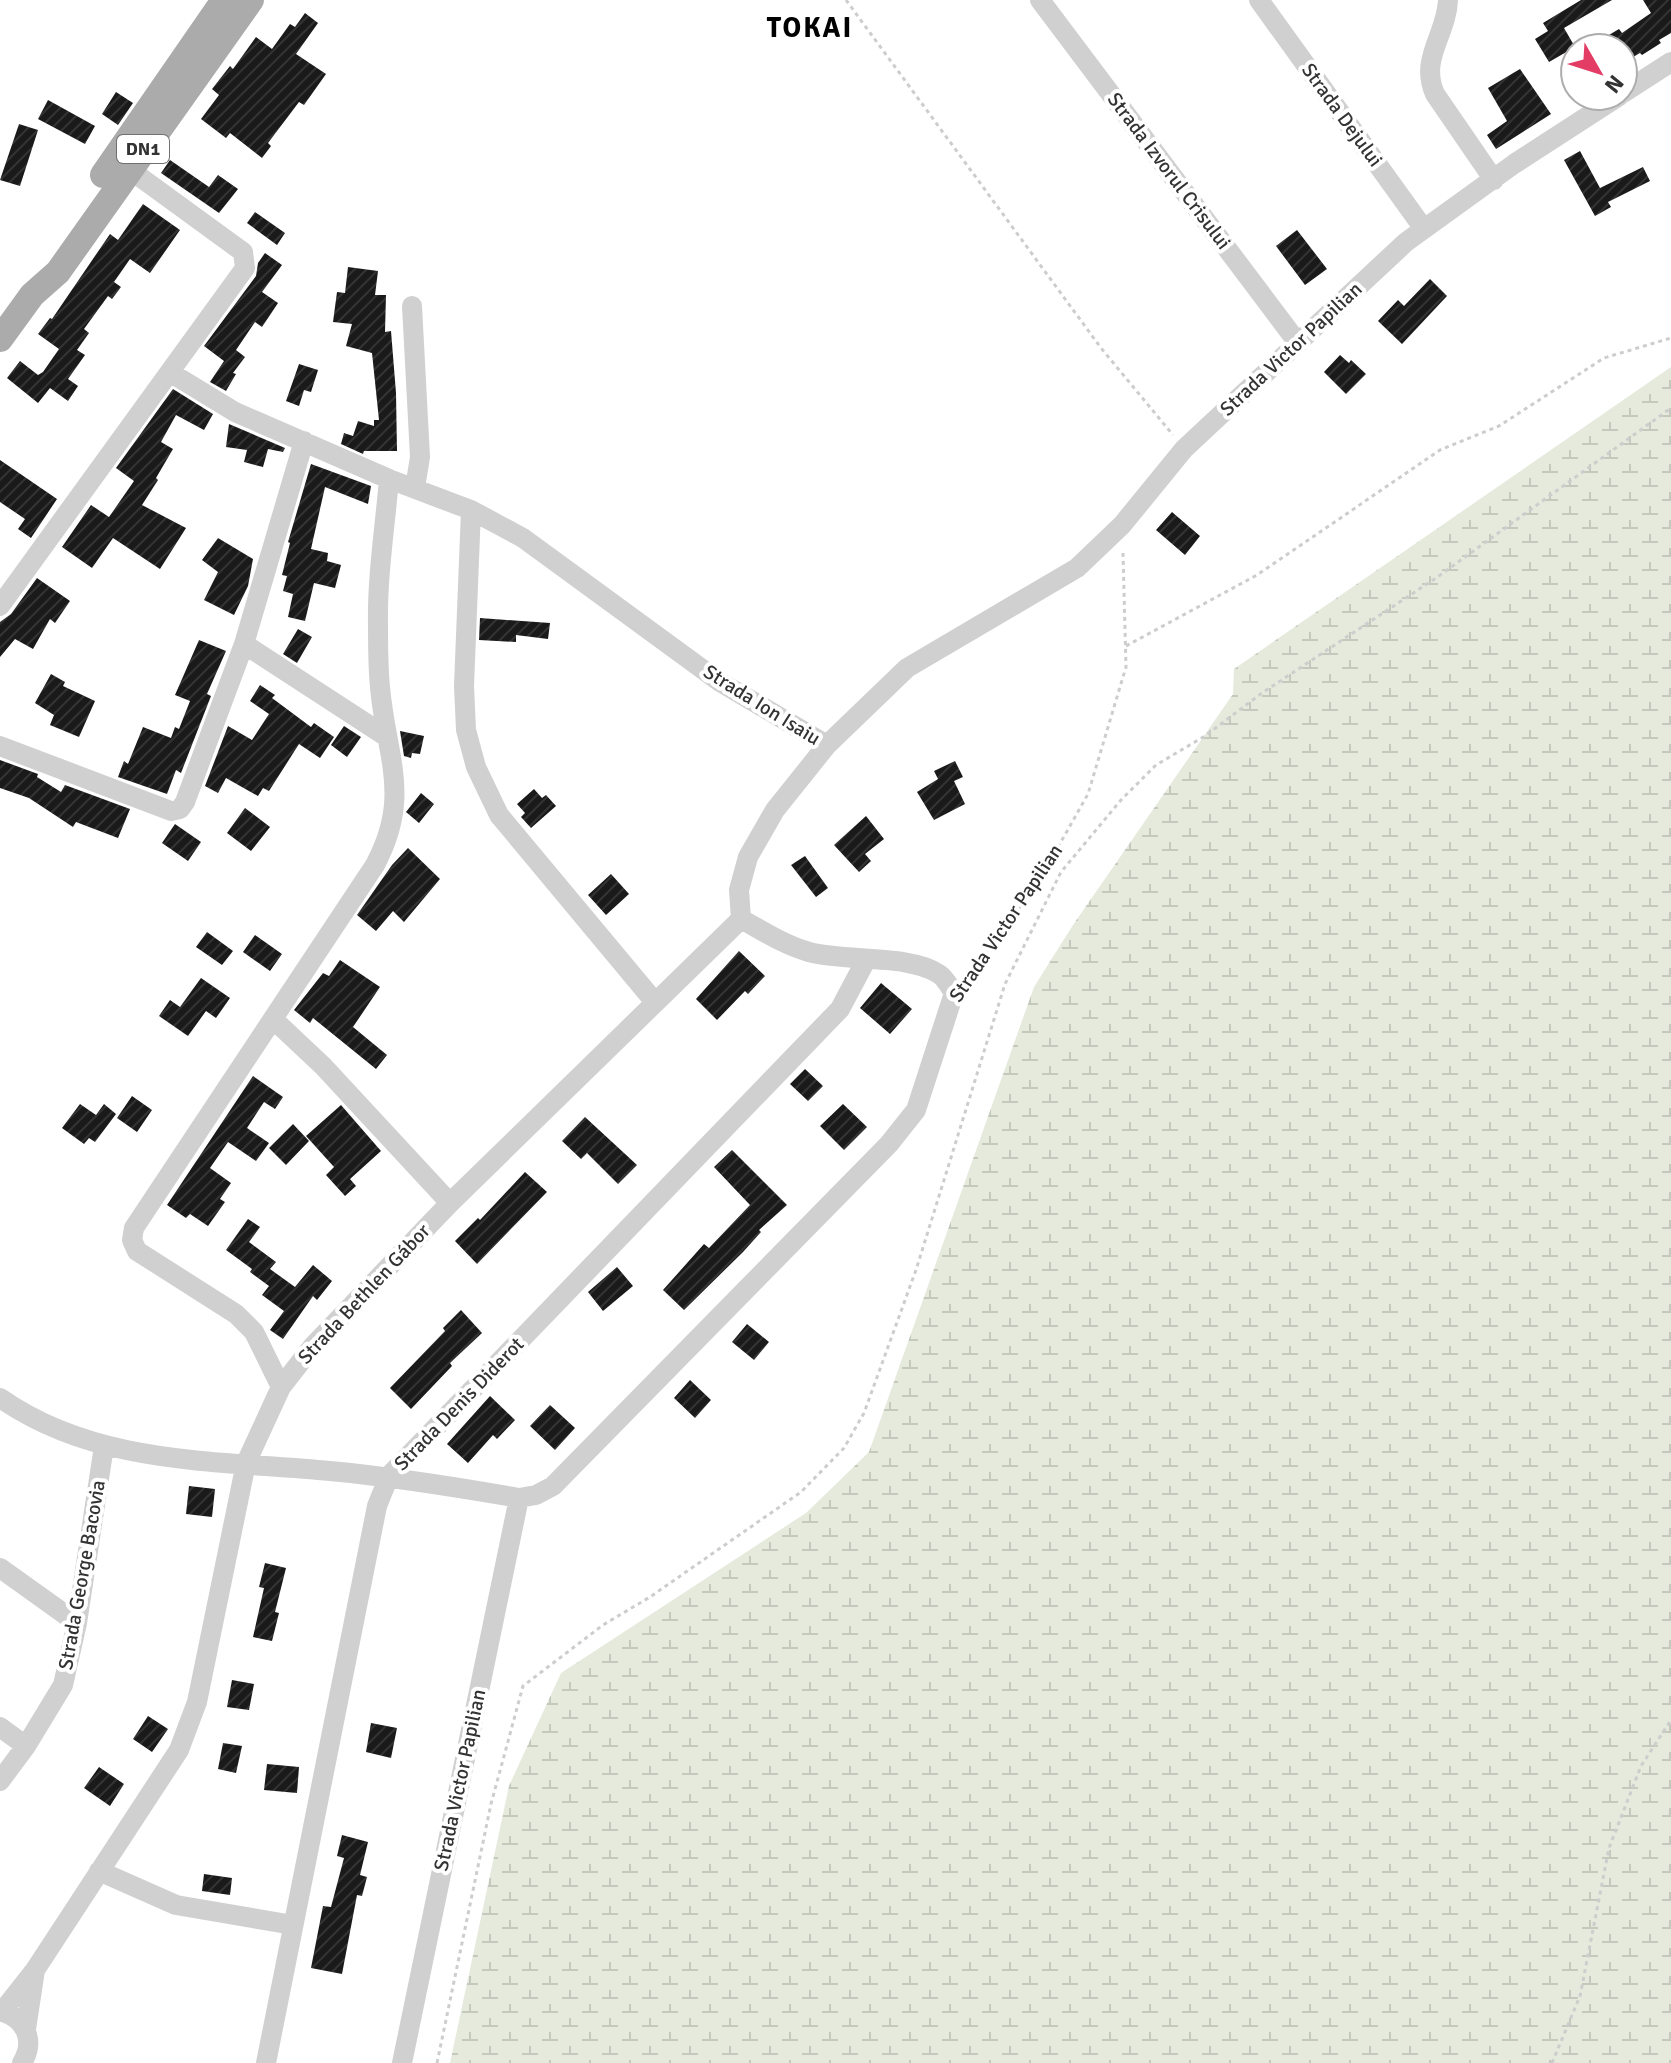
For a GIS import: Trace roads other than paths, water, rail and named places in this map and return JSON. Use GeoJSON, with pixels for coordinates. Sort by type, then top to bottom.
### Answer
{"type":"FeatureCollection","features":[{"type":"Feature","properties":{"kind":"main road","name":"DN1"},"geometry":{"type":"LineString","coordinates":[[32,295],[42,265],[224,0]]}},
{"type":"Feature","properties":{"kind":"main road","name":"DN1"},"geometry":{"type":"LineString","coordinates":[[0,339],[32,295],[58,272],[251,0]]}},
{"type":"Feature","properties":{"kind":"street","name":"Strada Izvorul Crisului"},"geometry":{"type":"LineString","coordinates":[[1040,0],[1298,343]]}},
{"type":"Feature","properties":{"kind":"street","name":"Strada Dejului"},"geometry":{"type":"LineString","coordinates":[[1259,0],[1424,229]]}},
{"type":"Feature","properties":{"kind":"street"},"geometry":{"type":"LineString","coordinates":[[1448,0],[1428,79],[1494,180]]}},
{"type":"Feature","properties":{"kind":"street","name":"Strada Victor Papilian"},"geometry":{"type":"LineString","coordinates":[[1639,83],[1671,62]]}},
{"type":"Feature","properties":{"kind":"street","name":"Strada Victor Papilian"},"geometry":{"type":"LineString","coordinates":[[1122,525],[1184,449],[1406,242],[1514,164],[1595,112]]}},
{"type":"Feature","properties":{"kind":"street"},"geometry":{"type":"LineString","coordinates":[[0,606],[245,268],[243,252],[129,169]]}},
{"type":"Feature","properties":{"kind":"street"},"geometry":{"type":"LineString","coordinates":[[412,306],[420,457],[415,488]]}},
{"type":"Feature","properties":{"kind":"street","name":"Strada Ion Isaiu"},"geometry":{"type":"LineString","coordinates":[[171,373],[235,412],[389,479],[471,510],[523,538],[720,682],[827,745],[907,668],[1077,568],[1122,525]]}},
{"type":"Feature","properties":{"kind":"street"},"geometry":{"type":"LineString","coordinates":[[0,746],[171,811],[180,809],[244,644],[304,441]]}},
{"type":"Feature","properties":{"kind":"street"},"geometry":{"type":"LineString","coordinates":[[281,1387],[254,1332],[236,1314],[137,1251],[132,1240],[134,1228],[388,841],[396,807],[394,769],[380,687],[378,621],[389,479]]}},
{"type":"Feature","properties":{"kind":"street"},"geometry":{"type":"LineString","coordinates":[[471,510],[464,686],[466,730],[476,767],[499,815],[654,1001]]}},
{"type":"Feature","properties":{"kind":"street"},"geometry":{"type":"LineString","coordinates":[[244,644],[387,737]]}},
{"type":"Feature","properties":{"kind":"street"},"geometry":{"type":"LineString","coordinates":[[827,745],[775,810],[748,857],[739,890],[741,919],[777,940],[810,952],[866,960]]}},
{"type":"Feature","properties":{"kind":"street","name":"Strada Bethlen Gábor"},"geometry":{"type":"LineString","coordinates":[[1,2012],[35,1970],[179,1750],[197,1702],[246,1463],[281,1387],[313,1346],[450,1203],[741,919]]}},
{"type":"Feature","properties":{"kind":"street","name":"Strada Victor Papilian"},"geometry":{"type":"LineString","coordinates":[[402,2063],[519,1498],[536,1495],[553,1486],[889,1144],[916,1110],[954,993],[942,975],[927,967],[866,960]]}},
{"type":"Feature","properties":{"kind":"street","name":"Strada Denis Diderot"},"geometry":{"type":"LineString","coordinates":[[266,2063],[377,1506],[389,1476],[840,1009],[866,960]]}},
{"type":"Feature","properties":{"kind":"street"},"geometry":{"type":"LineString","coordinates":[[273,1019],[323,1066],[450,1203]]}},
{"type":"Feature","properties":{"kind":"street"},"geometry":{"type":"LineString","coordinates":[[0,1398],[43,1425],[104,1446],[209,1463],[246,1463],[389,1476],[519,1498]]}},
{"type":"Feature","properties":{"kind":"street","name":"Strada George Bacovia"},"geometry":{"type":"LineString","coordinates":[[0,1781],[26,1746],[63,1685],[77,1623],[104,1446]]}},
{"type":"Feature","properties":{"kind":"street"},"geometry":{"type":"LineString","coordinates":[[0,1568],[77,1623]]}},
{"type":"Feature","properties":{"kind":"street"},"geometry":{"type":"LineString","coordinates":[[0,1727],[26,1746]]}},
{"type":"Feature","properties":{"kind":"street"},"geometry":{"type":"LineString","coordinates":[[99,1871],[176,1905],[293,1925]]}},
{"type":"Feature","properties":{"kind":"street","name":"Strada Bethlen Gábor"},"geometry":{"type":"LineString","coordinates":[[29,2051],[35,1970]]}},
{"type":"Feature","properties":{"kind":"street"},"geometry":{"type":"LineString","coordinates":[[1,2012],[20,2021],[29,2051]]}},
{"type":"Feature","properties":{"kind":"district","name":"TOKAI"},"geometry":{"type":"Point","coordinates":[810,28]}}]}
